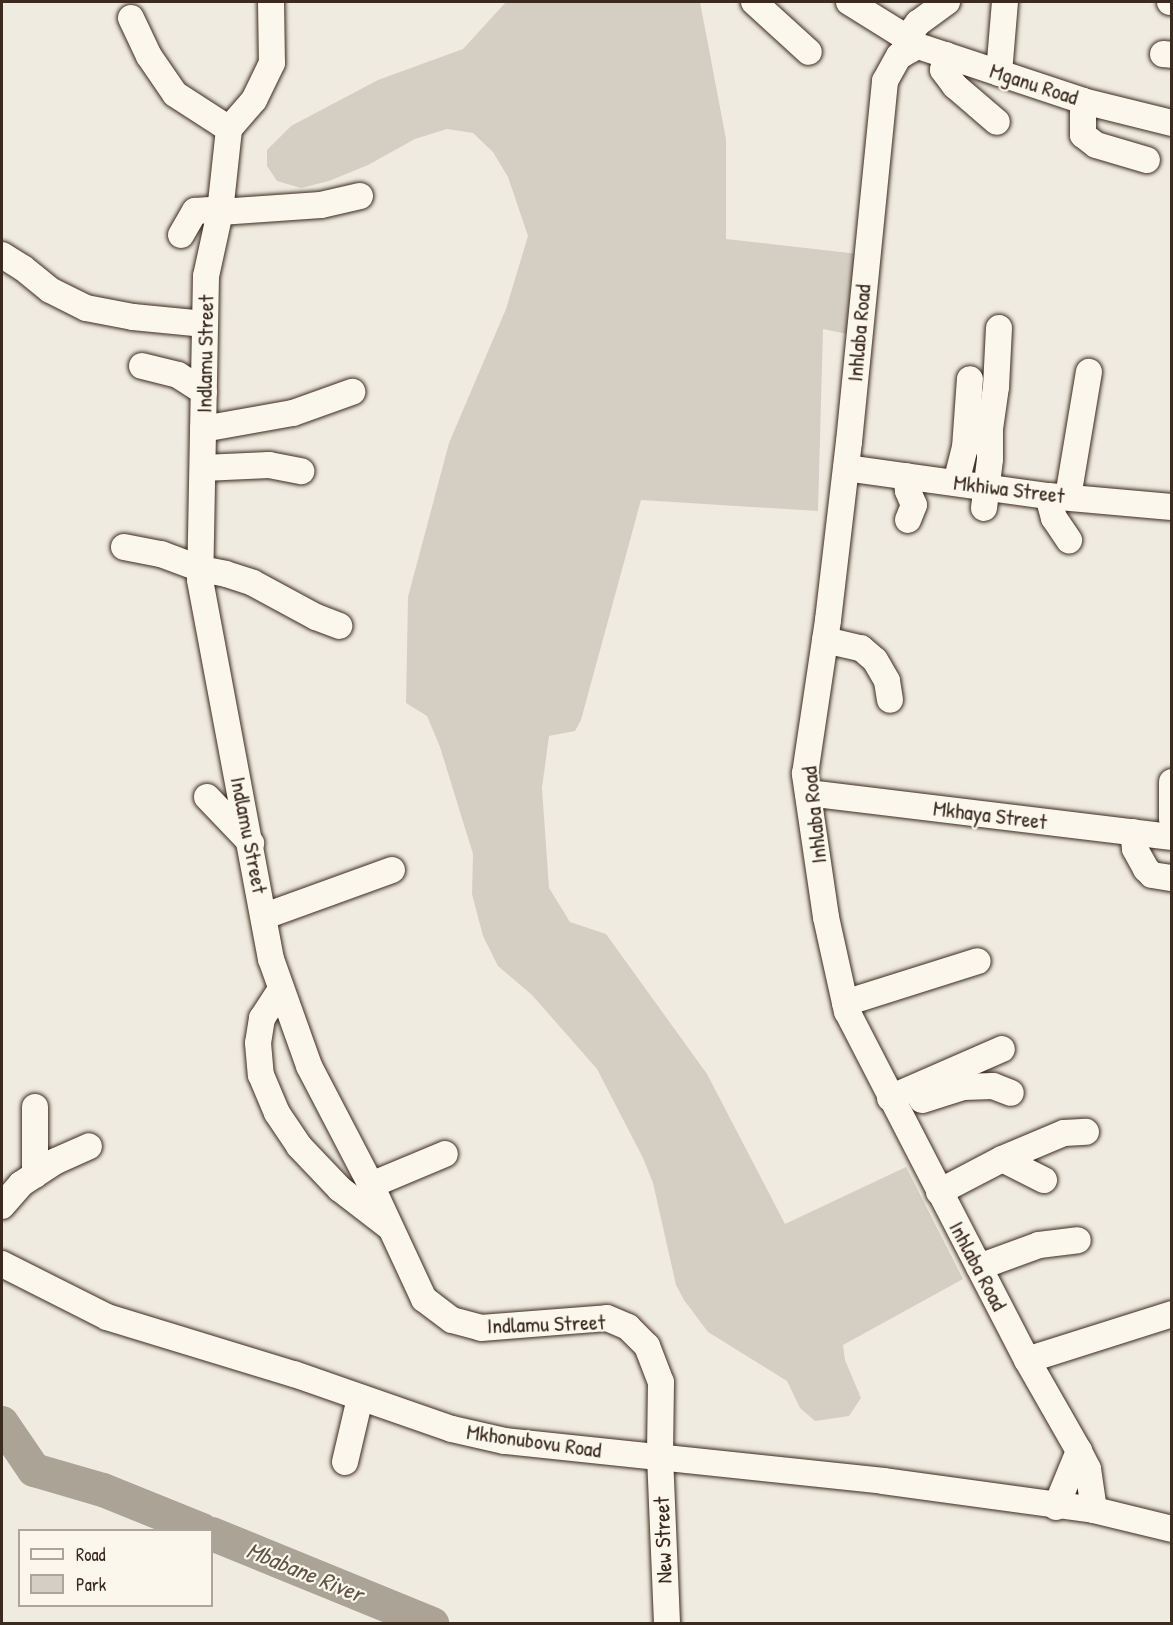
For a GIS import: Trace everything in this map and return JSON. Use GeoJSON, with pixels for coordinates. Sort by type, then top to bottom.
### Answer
{"type":"FeatureCollection","features":[{"type":"Feature","properties":{"kind":"street"},"geometry":{"type":"LineString","coordinates":[[131,18],[149,56],[175,94],[229,129],[254,100],[272,63],[271,2]]}},
{"type":"Feature","properties":{"kind":"street"},"geometry":{"type":"LineString","coordinates":[[754,2],[809,52]]}},
{"type":"Feature","properties":{"kind":"street","name":"Inhlaba Road"},"geometry":{"type":"LineString","coordinates":[[947,2],[918,23],[885,81],[846,468],[825,640],[805,774],[826,917],[845,1003],[939,1192],[1027,1360],[1079,1450],[1088,1469],[1094,1510]]}},
{"type":"Feature","properties":{"kind":"street"},"geometry":{"type":"LineString","coordinates":[[999,73],[1005,2]]}},
{"type":"Feature","properties":{"kind":"street"},"geometry":{"type":"LineString","coordinates":[[861,5],[903,50]]}},
{"type":"Feature","properties":{"kind":"street","name":"Mganu Road"},"geometry":{"type":"LineString","coordinates":[[903,50],[918,46],[1083,101],[1172,123]]}},
{"type":"Feature","properties":{"kind":"street"},"geometry":{"type":"LineString","coordinates":[[946,55],[944,70],[955,86],[997,122]]}},
{"type":"Feature","properties":{"kind":"street"},"geometry":{"type":"LineString","coordinates":[[1083,101],[1083,135],[1096,145],[1147,160]]}},
{"type":"Feature","properties":{"kind":"street","name":"Indlamu Street"},"geometry":{"type":"LineString","coordinates":[[229,129],[220,211],[206,276],[200,580],[265,916],[271,959],[309,1066],[372,1185],[424,1299],[452,1320],[481,1328],[607,1318],[628,1327],[647,1346],[661,1382],[660,1456]]}},
{"type":"Feature","properties":{"kind":"street"},"geometry":{"type":"LineString","coordinates":[[181,235],[195,211],[321,205],[360,196]]}},
{"type":"Feature","properties":{"kind":"street"},"geometry":{"type":"LineString","coordinates":[[2,255],[23,268],[50,290],[86,308],[133,317],[205,324]]}},
{"type":"Feature","properties":{"kind":"street"},"geometry":{"type":"LineString","coordinates":[[985,497],[996,387],[999,328]]}},
{"type":"Feature","properties":{"kind":"street"},"geometry":{"type":"LineString","coordinates":[[142,366],[178,375],[204,392]]}},
{"type":"Feature","properties":{"kind":"street"},"geometry":{"type":"LineString","coordinates":[[1070,540],[1054,518],[1089,372]]}},
{"type":"Feature","properties":{"kind":"street"},"geometry":{"type":"LineString","coordinates":[[956,483],[965,448],[970,379]]}},
{"type":"Feature","properties":{"kind":"street"},"geometry":{"type":"LineString","coordinates":[[203,429],[293,413],[352,392]]}},
{"type":"Feature","properties":{"kind":"street"},"geometry":{"type":"LineString","coordinates":[[203,468],[269,465],[301,471]]}},
{"type":"Feature","properties":{"kind":"street","name":"Mkhiwa Street"},"geometry":{"type":"LineString","coordinates":[[846,468],[956,483],[985,497],[1058,496],[1172,507]]}},
{"type":"Feature","properties":{"kind":"street"},"geometry":{"type":"LineString","coordinates":[[906,476],[908,491],[914,505],[908,520]]}},
{"type":"Feature","properties":{"kind":"street"},"geometry":{"type":"LineString","coordinates":[[124,547],[161,554],[201,569],[226,573],[253,583],[316,617],[339,626]]}},
{"type":"Feature","properties":{"kind":"street"},"geometry":{"type":"LineString","coordinates":[[825,640],[861,648],[875,660],[887,681],[890,700]]}},
{"type":"Feature","properties":{"kind":"street"},"geometry":{"type":"LineString","coordinates":[[1172,782],[1172,819]]}},
{"type":"Feature","properties":{"kind":"street","name":"Mkhaya Street"},"geometry":{"type":"LineString","coordinates":[[808,793],[1172,837]]}},
{"type":"Feature","properties":{"kind":"street"},"geometry":{"type":"LineString","coordinates":[[207,797],[251,843]]}},
{"type":"Feature","properties":{"kind":"street"},"geometry":{"type":"LineString","coordinates":[[1133,832],[1135,849],[1146,869],[1152,876],[1172,878]]}},
{"type":"Feature","properties":{"kind":"street"},"geometry":{"type":"LineString","coordinates":[[265,916],[392,870]]}},
{"type":"Feature","properties":{"kind":"street"},"geometry":{"type":"LineString","coordinates":[[845,1003],[978,961]]}},
{"type":"Feature","properties":{"kind":"street"},"geometry":{"type":"LineString","coordinates":[[281,989],[262,1018],[258,1043],[261,1075],[277,1113],[299,1146],[340,1189],[390,1227]]}},
{"type":"Feature","properties":{"kind":"street"},"geometry":{"type":"LineString","coordinates":[[895,1107],[1002,1049]]}},
{"type":"Feature","properties":{"kind":"street"},"geometry":{"type":"LineString","coordinates":[[895,1107],[914,1104],[936,1094],[963,1087],[993,1086],[1011,1093]]}},
{"type":"Feature","properties":{"kind":"street"},"geometry":{"type":"LineString","coordinates":[[35,1175],[36,1107]]}},
{"type":"Feature","properties":{"kind":"street"},"geometry":{"type":"LineString","coordinates":[[939,1192],[1002,1159],[1064,1133],[1086,1132]]}},
{"type":"Feature","properties":{"kind":"street"},"geometry":{"type":"LineString","coordinates":[[2,1206],[21,1184],[56,1161],[89,1146]]}},
{"type":"Feature","properties":{"kind":"street"},"geometry":{"type":"LineString","coordinates":[[372,1185],[445,1154]]}},
{"type":"Feature","properties":{"kind":"street"},"geometry":{"type":"LineString","coordinates":[[1002,1159],[1044,1180]]}},
{"type":"Feature","properties":{"kind":"street"},"geometry":{"type":"LineString","coordinates":[[979,1267],[1039,1245],[1078,1240]]}},
{"type":"Feature","properties":{"kind":"street","name":"Mkhonubovu Road"},"geometry":{"type":"LineString","coordinates":[[2,1264],[107,1317],[294,1374],[452,1429],[505,1441],[883,1481],[1056,1507],[1094,1510],[1172,1529]]}},
{"type":"Feature","properties":{"kind":"street"},"geometry":{"type":"LineString","coordinates":[[1027,1360],[1172,1314]]}},
{"type":"Feature","properties":{"kind":"street"},"geometry":{"type":"LineString","coordinates":[[345,1462],[360,1398]]}},
{"type":"Feature","properties":{"kind":"street"},"geometry":{"type":"LineString","coordinates":[[1056,1507],[1079,1450]]}},
{"type":"Feature","properties":{"kind":"street","name":"New Street"},"geometry":{"type":"LineString","coordinates":[[660,1456],[667,1623]]}},
{"type":"Feature","properties":{"kind":"green space"},"geometry":{"type":"Polygon","coordinates":[[[506,2],[700,2],[726,139],[726,239],[867,255],[852,335],[823,329],[818,511],[641,500],[581,720],[575,731],[549,736],[542,788],[549,888],[570,922],[606,934],[707,1074],[785,1224],[906,1167],[963,1279],[843,1345],[845,1360],[861,1398],[849,1416],[815,1421],[800,1408],[787,1381],[708,1332],[684,1300],[676,1285],[653,1183],[643,1158],[597,1069],[532,995],[498,966],[483,936],[472,894],[473,854],[440,747],[427,716],[406,703],[408,597],[449,443],[506,309],[528,236],[508,177],[493,152],[473,133],[447,129],[415,139],[368,165],[329,181],[301,188],[277,181],[267,166],[267,150],[291,126],[378,80],[463,49],[506,2]]]}},
{"type":"Feature","properties":{"kind":"waterway","name":"Mbabane River"},"geometry":{"type":"LineString","coordinates":[[2,1423],[34,1470],[103,1490],[200,1529]]}},
{"type":"Feature","properties":{"kind":"waterway","name":"Mbabane River"},"geometry":{"type":"LineString","coordinates":[[213,1534],[432,1624]]}}]}
